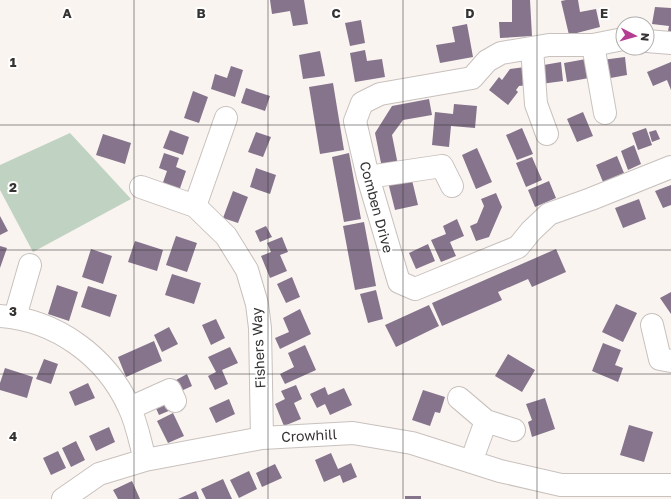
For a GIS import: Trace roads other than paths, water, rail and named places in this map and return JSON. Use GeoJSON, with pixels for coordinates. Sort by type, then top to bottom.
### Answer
{"type":"FeatureCollection","features":[{"type":"Feature","properties":{"kind":"street","name":"Comben Drive"},"geometry":{"type":"LineString","coordinates":[[615,41],[593,45],[549,45],[501,53],[487,61],[472,78],[380,94],[362,102],[355,121],[368,177],[398,282],[415,289],[518,247],[531,231],[549,214],[671,167]]}},
{"type":"Feature","properties":{"kind":"street"},"geometry":{"type":"LineString","coordinates":[[655,42],[671,44]]}},
{"type":"Feature","properties":{"kind":"street"},"geometry":{"type":"LineString","coordinates":[[593,45],[605,113]]}},
{"type":"Feature","properties":{"kind":"street"},"geometry":{"type":"LineString","coordinates":[[532,48],[536,104],[547,134]]}},
{"type":"Feature","properties":{"kind":"street"},"geometry":{"type":"LineString","coordinates":[[195,206],[226,118]]}},
{"type":"Feature","properties":{"kind":"street"},"geometry":{"type":"LineString","coordinates":[[368,177],[442,166],[452,186]]}},
{"type":"Feature","properties":{"kind":"street","name":"Fishers Way"},"geometry":{"type":"LineString","coordinates":[[141,188],[195,206],[226,236],[247,270],[257,304],[260,328],[262,438]]}},
{"type":"Feature","properties":{"kind":"street"},"geometry":{"type":"LineString","coordinates":[[30,265],[7,316],[51,329],[79,344],[95,357],[120,389],[130,408],[145,460]]}},
{"type":"Feature","properties":{"kind":"street"},"geometry":{"type":"LineString","coordinates":[[652,326],[660,359],[671,362]]}},
{"type":"Feature","properties":{"kind":"street"},"geometry":{"type":"LineString","coordinates":[[130,408],[170,390],[175,401]]}},
{"type":"Feature","properties":{"kind":"street"},"geometry":{"type":"LineString","coordinates":[[459,398],[486,421],[514,430]]}},
{"type":"Feature","properties":{"kind":"street"},"geometry":{"type":"LineString","coordinates":[[471,462],[486,421]]}},
{"type":"Feature","properties":{"kind":"street","name":"Crowhill"},"geometry":{"type":"LineString","coordinates":[[73,496],[99,474],[145,460],[262,438],[353,433],[412,443],[560,492],[671,485]]}}]}
